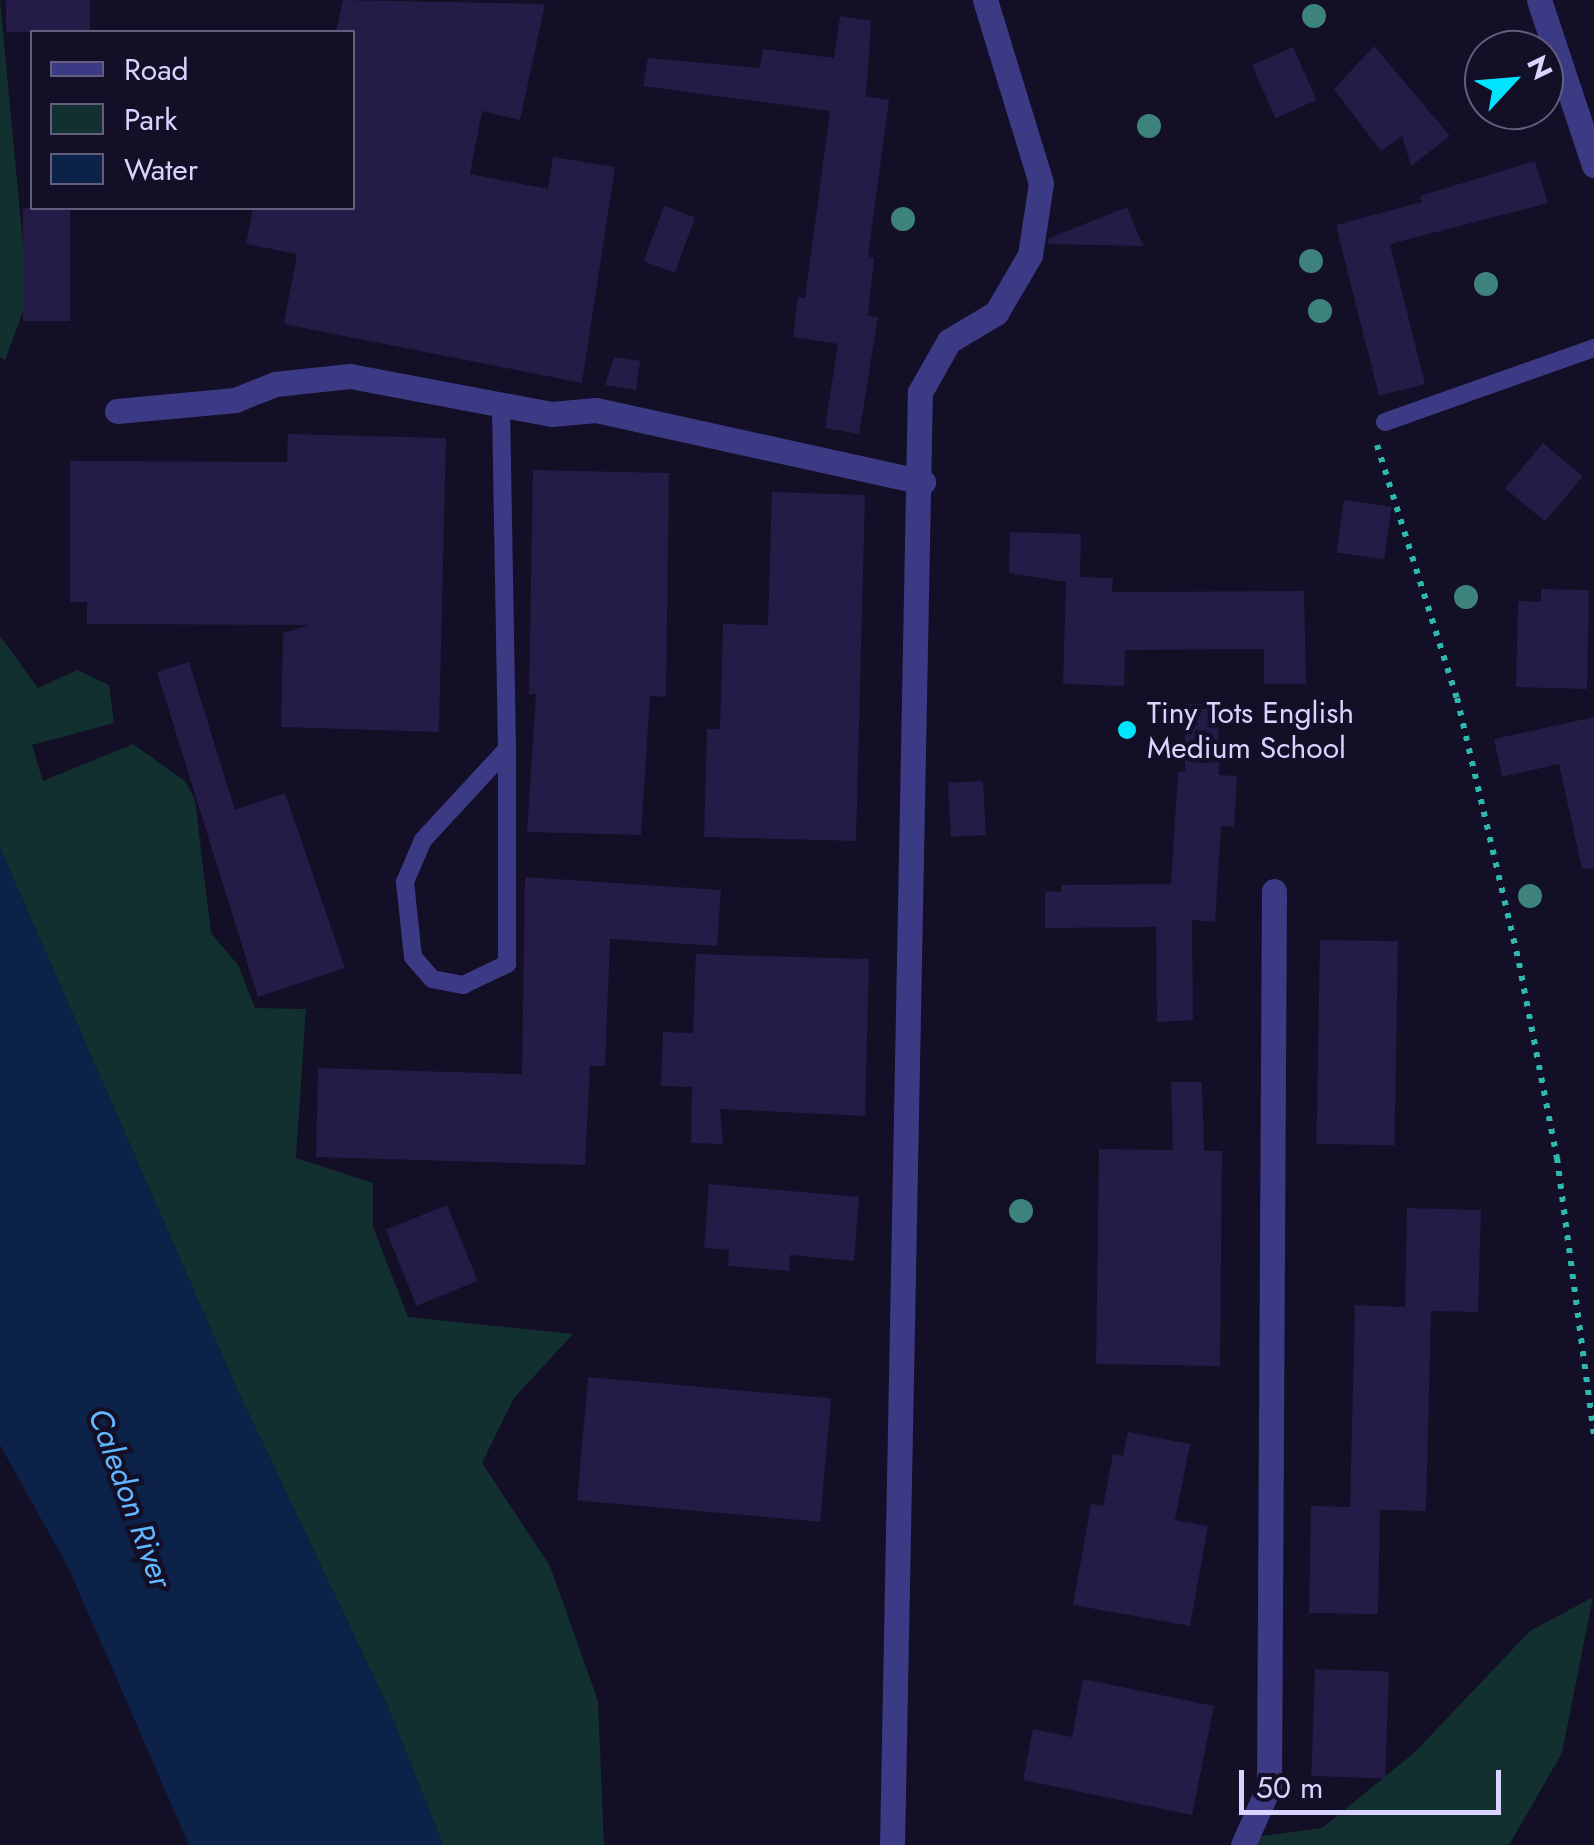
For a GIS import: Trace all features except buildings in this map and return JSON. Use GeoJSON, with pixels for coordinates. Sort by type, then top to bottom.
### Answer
{"type":"FeatureCollection","features":[{"type":"Feature","properties":{"kind":"street"},"geometry":{"type":"LineString","coordinates":[[892,1845],[923,482],[920,392],[950,341],[996,313],[1030,255],[1041,183],[985,0]]}},
{"type":"Feature","properties":{"kind":"street"},"geometry":{"type":"LineString","coordinates":[[1539,0],[1594,164]]}},
{"type":"Feature","properties":{"kind":"street"},"geometry":{"type":"LineString","coordinates":[[118,411],[234,400],[275,384],[350,376],[550,414],[596,410],[923,482]]}},
{"type":"Feature","properties":{"kind":"street"},"geometry":{"type":"LineString","coordinates":[[1243,1845],[1269,1786],[1274,891]]}},
{"type":"Feature","properties":{"kind":"lane"},"geometry":{"type":"LineString","coordinates":[[1385,422],[1594,348]]}},
{"type":"Feature","properties":{"kind":"lane"},"geometry":{"type":"LineString","coordinates":[[500,407],[508,749],[507,964],[463,985],[432,978],[413,957],[406,882],[423,840],[508,749]]}},
{"type":"Feature","properties":{"kind":"path"},"geometry":{"type":"LineString","coordinates":[[1385,422],[1377,432],[1378,447],[1456,698],[1520,963],[1557,1158],[1594,1437]]}},
{"type":"Feature","properties":{"kind":"green space"},"geometry":{"type":"Polygon","coordinates":[[[0,0],[28,298],[5,360],[0,357],[0,0]]]}},
{"type":"Feature","properties":{"kind":"green space"},"geometry":{"type":"Polygon","coordinates":[[[0,636],[38,688],[77,670],[109,685],[114,723],[32,745],[43,781],[133,744],[185,781],[195,800],[211,933],[238,965],[255,1008],[306,1009],[296,1158],[373,1183],[373,1227],[408,1317],[573,1334],[514,1398],[482,1463],[550,1566],[598,1701],[604,1845],[443,1845],[387,1705],[237,1389],[0,848],[0,636]]]}},
{"type":"Feature","properties":{"kind":"green space"},"geometry":{"type":"Polygon","coordinates":[[[1593,1597],[1562,1753],[1509,1845],[1255,1845],[1262,1836],[1322,1828],[1414,1753],[1530,1631],[1593,1597]]]}},
{"type":"Feature","properties":{"kind":"water","name":"Caledon River"},"geometry":{"type":"Polygon","coordinates":[[[0,848],[237,1389],[387,1705],[443,1845],[189,1845],[69,1569],[0,1445],[0,848]]]}},
{"type":"Feature","properties":{"kind":"place","name":"Tiny Tots English Medium School"},"geometry":{"type":"Point","coordinates":[1127,730]}}]}
